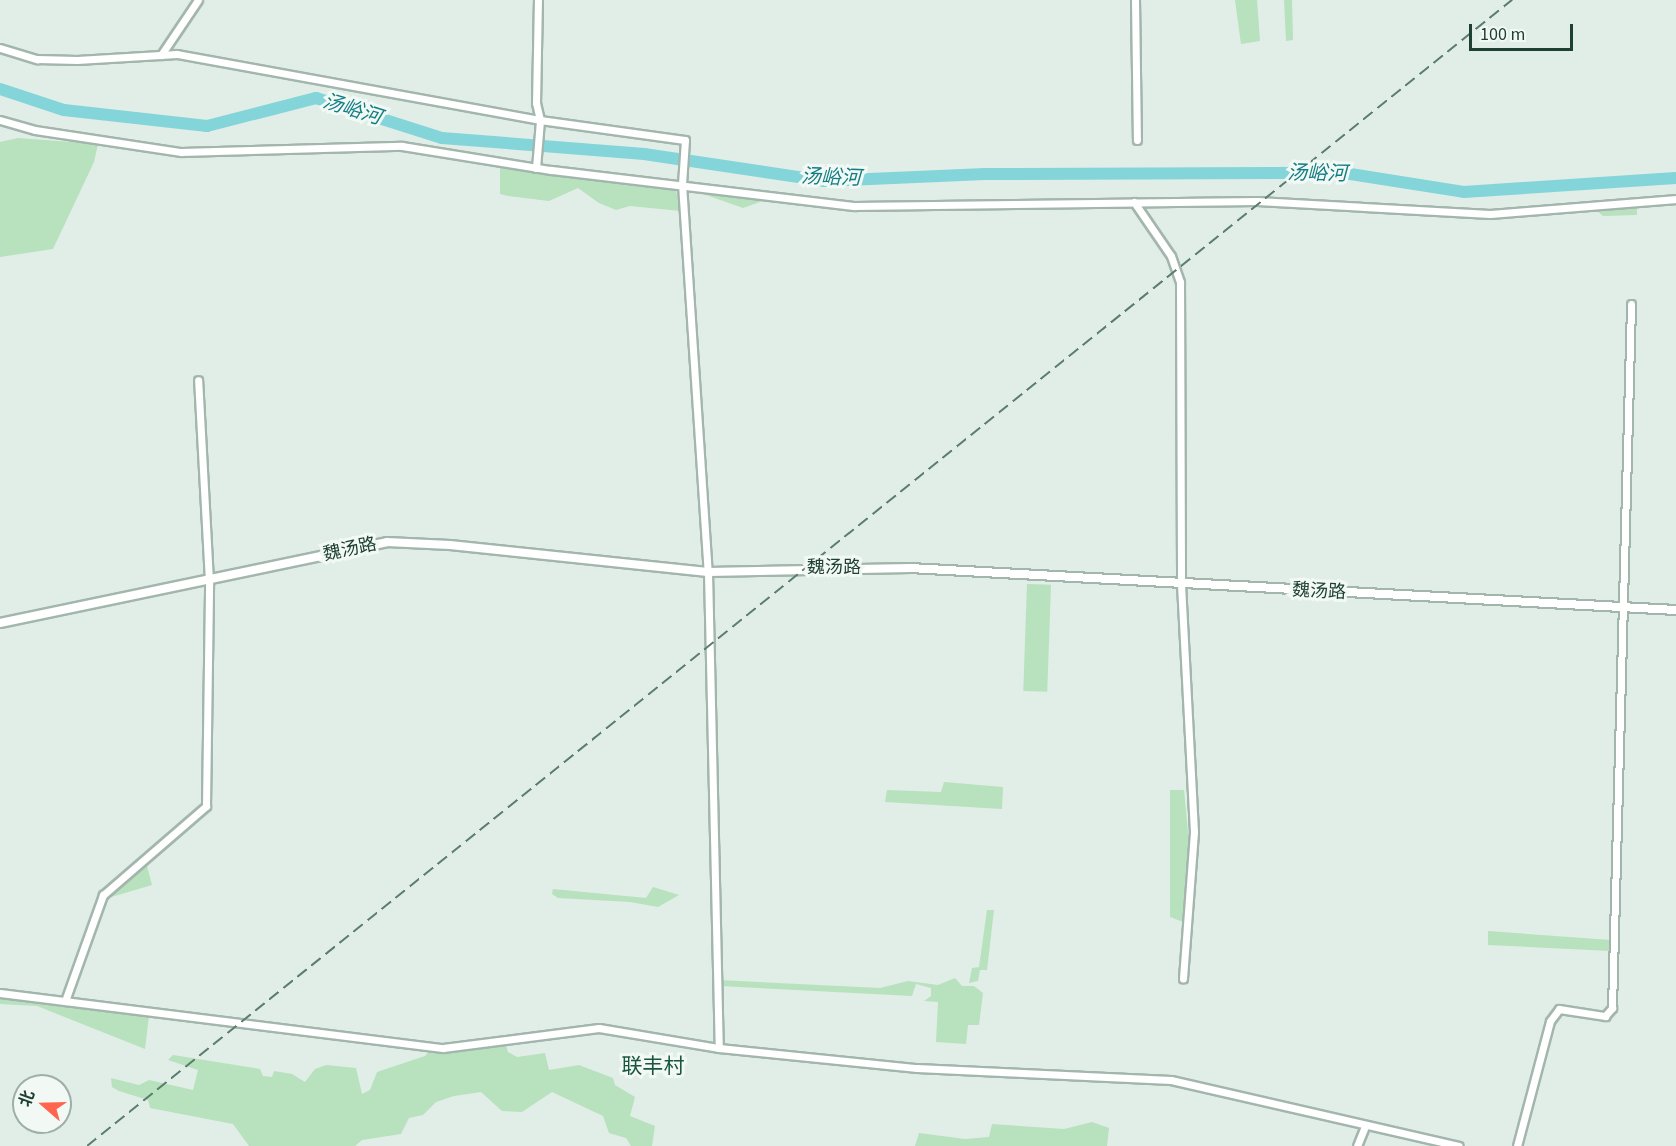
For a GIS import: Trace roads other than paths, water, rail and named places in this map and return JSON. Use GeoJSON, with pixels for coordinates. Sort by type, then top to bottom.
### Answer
{"type":"FeatureCollection","features":[{"type":"Feature","properties":{"kind":"street"},"geometry":{"type":"LineString","coordinates":[[161,55],[198,0]]}},
{"type":"Feature","properties":{"kind":"street"},"geometry":{"type":"LineString","coordinates":[[536,168],[540,120],[536,103],[538,0]]}},
{"type":"Feature","properties":{"kind":"street"},"geometry":{"type":"LineString","coordinates":[[1135,0],[1137,140]]}},
{"type":"Feature","properties":{"kind":"street"},"geometry":{"type":"LineString","coordinates":[[0,48],[37,59],[161,55],[212,59],[540,120],[685,140],[682,180],[708,572],[719,1048]]}},
{"type":"Feature","properties":{"kind":"street"},"geometry":{"type":"LineString","coordinates":[[0,120],[35,130],[181,152],[374,144],[536,168],[682,180],[854,207],[1257,201],[1490,214],[1676,199]]}},
{"type":"Feature","properties":{"kind":"street"},"geometry":{"type":"LineString","coordinates":[[1134,202],[1171,256],[1180,282],[1181,584],[1194,832],[1184,979]]}},
{"type":"Feature","properties":{"kind":"street"},"geometry":{"type":"LineString","coordinates":[[1517,1146],[1550,1021],[1559,1009],[1605,1016],[1612,1008],[1631,304]]}},
{"type":"Feature","properties":{"kind":"street"},"geometry":{"type":"LineString","coordinates":[[65,1001],[103,895],[206,806],[208,581],[198,380]]}},
{"type":"Feature","properties":{"kind":"street","name":"魏汤路"},"geometry":{"type":"LineString","coordinates":[[0,623],[387,542],[450,545],[708,572],[910,568],[1624,610],[1676,610]]}},
{"type":"Feature","properties":{"kind":"street"},"geometry":{"type":"LineString","coordinates":[[0,993],[443,1048],[599,1028],[719,1048],[917,1068],[1171,1080],[1459,1146]]}},
{"type":"Feature","properties":{"kind":"street"},"geometry":{"type":"LineString","coordinates":[[1357,1146],[1365,1126]]}},
{"type":"Feature","properties":{"kind":"waterway","name":"汤峪河"},"geometry":{"type":"LineString","coordinates":[[0,89],[64,110],[207,126],[316,98],[442,138],[644,154],[824,181],[985,174],[1344,173],[1464,192],[1676,178]]}},
{"type":"Feature","properties":{"kind":"railway"},"geometry":{"type":"LineString","coordinates":[[87,1146],[1512,0]]}},
{"type":"Feature","properties":{"kind":"district","name":"联丰村"},"geometry":{"type":"Point","coordinates":[653,1066]}}]}
